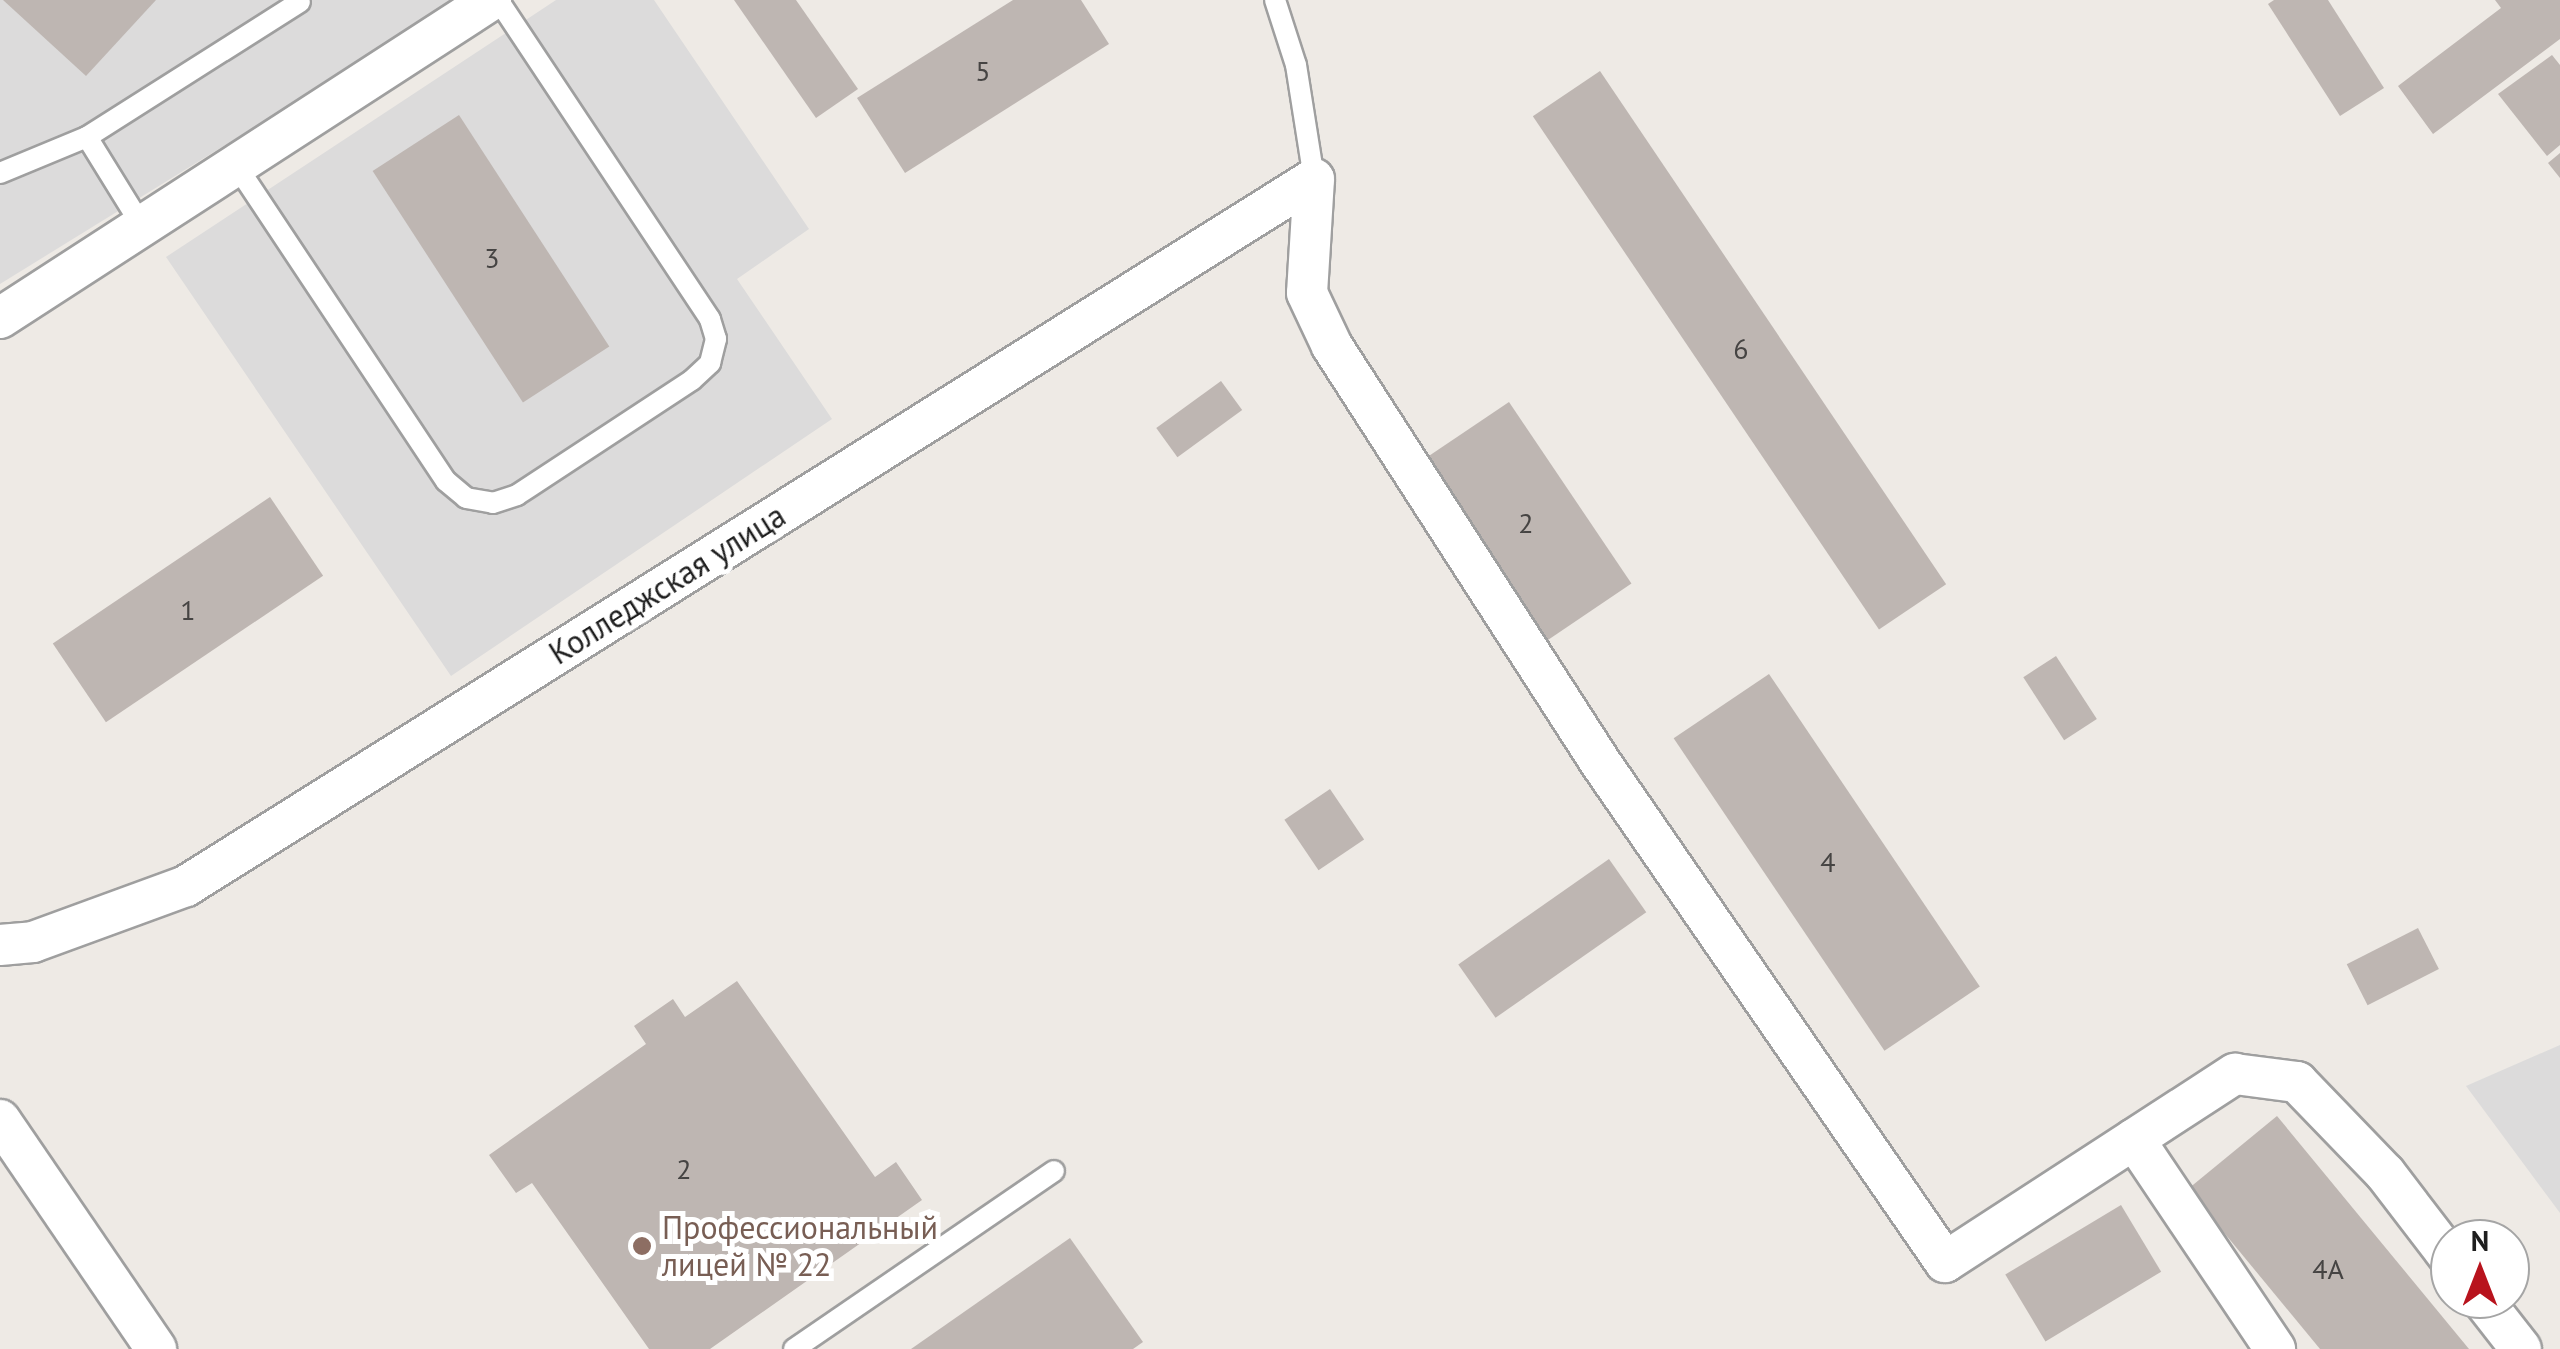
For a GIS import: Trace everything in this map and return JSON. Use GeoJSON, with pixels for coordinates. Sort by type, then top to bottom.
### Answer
{"type":"FeatureCollection","features":[{"type":"Feature","properties":{"kind":"street"},"geometry":{"type":"LineString","coordinates":[[0,318],[491,0]]}},
{"type":"Feature","properties":{"kind":"street"},"geometry":{"type":"LineString","coordinates":[[1314,179],[1307,294],[1332,346],[1598,759],[1945,1262],[2234,1074],[2297,1082],[2385,1173],[2430,1232]]}},
{"type":"Feature","properties":{"kind":"street","name":"Колледжская улица"},"geometry":{"type":"LineString","coordinates":[[0,944],[33,942],[186,886],[1314,179]]}},
{"type":"Feature","properties":{"kind":"street"},"geometry":{"type":"LineString","coordinates":[[0,1120],[156,1349]]}},
{"type":"Feature","properties":{"kind":"street"},"geometry":{"type":"LineString","coordinates":[[2134,1139],[2276,1349]]}},
{"type":"Feature","properties":{"kind":"street"},"geometry":{"type":"LineString","coordinates":[[2497,1319],[2520,1349]]}},
{"type":"Feature","properties":{"kind":"lane"},"geometry":{"type":"LineString","coordinates":[[236,165],[446,480],[466,498],[494,503],[518,495],[692,380],[710,364],[716,339],[710,318],[498,0]]}},
{"type":"Feature","properties":{"kind":"lane"},"geometry":{"type":"LineString","coordinates":[[1275,0],[1296,65],[1314,179]]}},
{"type":"Feature","properties":{"kind":"lane"},"geometry":{"type":"LineString","coordinates":[[0,173],[87,136],[300,2]]}},
{"type":"Feature","properties":{"kind":"lane"},"geometry":{"type":"LineString","coordinates":[[87,136],[142,226]]}},
{"type":"Feature","properties":{"kind":"lane"},"geometry":{"type":"LineString","coordinates":[[794,1349],[1054,1171]]}},
{"type":"Feature","properties":{"kind":"shaded area"},"geometry":{"type":"Polygon","coordinates":[[[0,0],[460,0],[0,284],[0,0]]]}},
{"type":"Feature","properties":{"kind":"shaded area"},"geometry":{"type":"Polygon","coordinates":[[[556,0],[654,0],[809,229],[737,279],[832,419],[451,676],[166,257],[556,0]]]}},
{"type":"Feature","properties":{"kind":"shaded area"},"geometry":{"type":"Polygon","coordinates":[[[2560,1045],[2560,1213],[2466,1086],[2560,1045]]]}},
{"type":"Feature","properties":{"kind":"building"},"geometry":{"type":"Polygon","coordinates":[[[3,0],[156,0],[86,76],[3,0]]]}},
{"type":"Feature","properties":{"kind":"building"},"geometry":{"type":"Polygon","coordinates":[[[734,0],[796,0],[858,89],[816,118],[734,0]]]}},
{"type":"Feature","properties":{"kind":"building"},"geometry":{"type":"Polygon","coordinates":[[[1013,0],[1081,0],[1109,44],[905,173],[857,98],[1013,0]]]}},
{"type":"Feature","properties":{"kind":"building"},"geometry":{"type":"Polygon","coordinates":[[[2274,0],[2328,0],[2384,88],[2340,116],[2268,4],[2274,0]]]}},
{"type":"Feature","properties":{"kind":"building"},"geometry":{"type":"Polygon","coordinates":[[[2495,0],[2560,0],[2560,39],[2433,134],[2398,86],[2501,8],[2495,0]]]}},
{"type":"Feature","properties":{"kind":"building"},"geometry":{"type":"Polygon","coordinates":[[[2552,55],[2560,65],[2560,145],[2547,156],[2498,94],[2552,55]]]}},
{"type":"Feature","properties":{"kind":"building"},"geometry":{"type":"Polygon","coordinates":[[[1600,71],[1946,584],[1879,629],[1533,116],[1600,71]]]}},
{"type":"Feature","properties":{"kind":"building"},"geometry":{"type":"Polygon","coordinates":[[[459,115],[609,346],[523,403],[373,171],[459,115]]]}},
{"type":"Feature","properties":{"kind":"building"},"geometry":{"type":"Polygon","coordinates":[[[2560,153],[2560,178],[2548,163],[2560,153]]]}},
{"type":"Feature","properties":{"kind":"building"},"geometry":{"type":"Polygon","coordinates":[[[1221,381],[1242,410],[1177,457],[1156,428],[1221,381]]]}},
{"type":"Feature","properties":{"kind":"building"},"geometry":{"type":"Polygon","coordinates":[[[1509,402],[1631,584],[1543,643],[1420,462],[1509,402]]]}},
{"type":"Feature","properties":{"kind":"building"},"geometry":{"type":"Polygon","coordinates":[[[270,497],[323,576],[106,722],[53,644],[270,497]]]}},
{"type":"Feature","properties":{"kind":"building"},"geometry":{"type":"Polygon","coordinates":[[[2056,656],[2097,719],[2064,740],[2023,677],[2056,656]]]}},
{"type":"Feature","properties":{"kind":"building"},"geometry":{"type":"Polygon","coordinates":[[[1769,674],[1980,987],[1884,1051],[1674,738],[1769,674]]]}},
{"type":"Feature","properties":{"kind":"building"},"geometry":{"type":"Polygon","coordinates":[[[1330,789],[1364,840],[1319,870],[1284,820],[1330,789]]]}},
{"type":"Feature","properties":{"kind":"building"},"geometry":{"type":"Polygon","coordinates":[[[1609,859],[1646,912],[1496,1018],[1458,965],[1609,859]]]}},
{"type":"Feature","properties":{"kind":"building"},"geometry":{"type":"Polygon","coordinates":[[[2418,928],[2439,969],[2368,1005],[2347,964],[2418,928]]]}},
{"type":"Feature","properties":{"kind":"building"},"geometry":{"type":"Polygon","coordinates":[[[737,981],[875,1177],[896,1162],[922,1200],[710,1349],[649,1349],[532,1183],[516,1193],[489,1155],[646,1044],[634,1026],[673,999],[685,1017],[737,981]]]}},
{"type":"Feature","properties":{"kind":"building"},"geometry":{"type":"Polygon","coordinates":[[[2277,1116],[2430,1302],[2430,1319],[2444,1319],[2469,1349],[2320,1349],[2188,1189],[2277,1116]]]}},
{"type":"Feature","properties":{"kind":"building"},"geometry":{"type":"Polygon","coordinates":[[[2121,1205],[2161,1272],[2045,1341],[2005,1275],[2121,1205]]]}},
{"type":"Feature","properties":{"kind":"building"},"geometry":{"type":"Polygon","coordinates":[[[1070,1238],[1143,1342],[1133,1349],[911,1349],[1070,1238]]]}},
{"type":"Feature","properties":{"kind":"place","name":"Профессиональный лицей № 22"},"geometry":{"type":"Point","coordinates":[642,1246]}}]}
